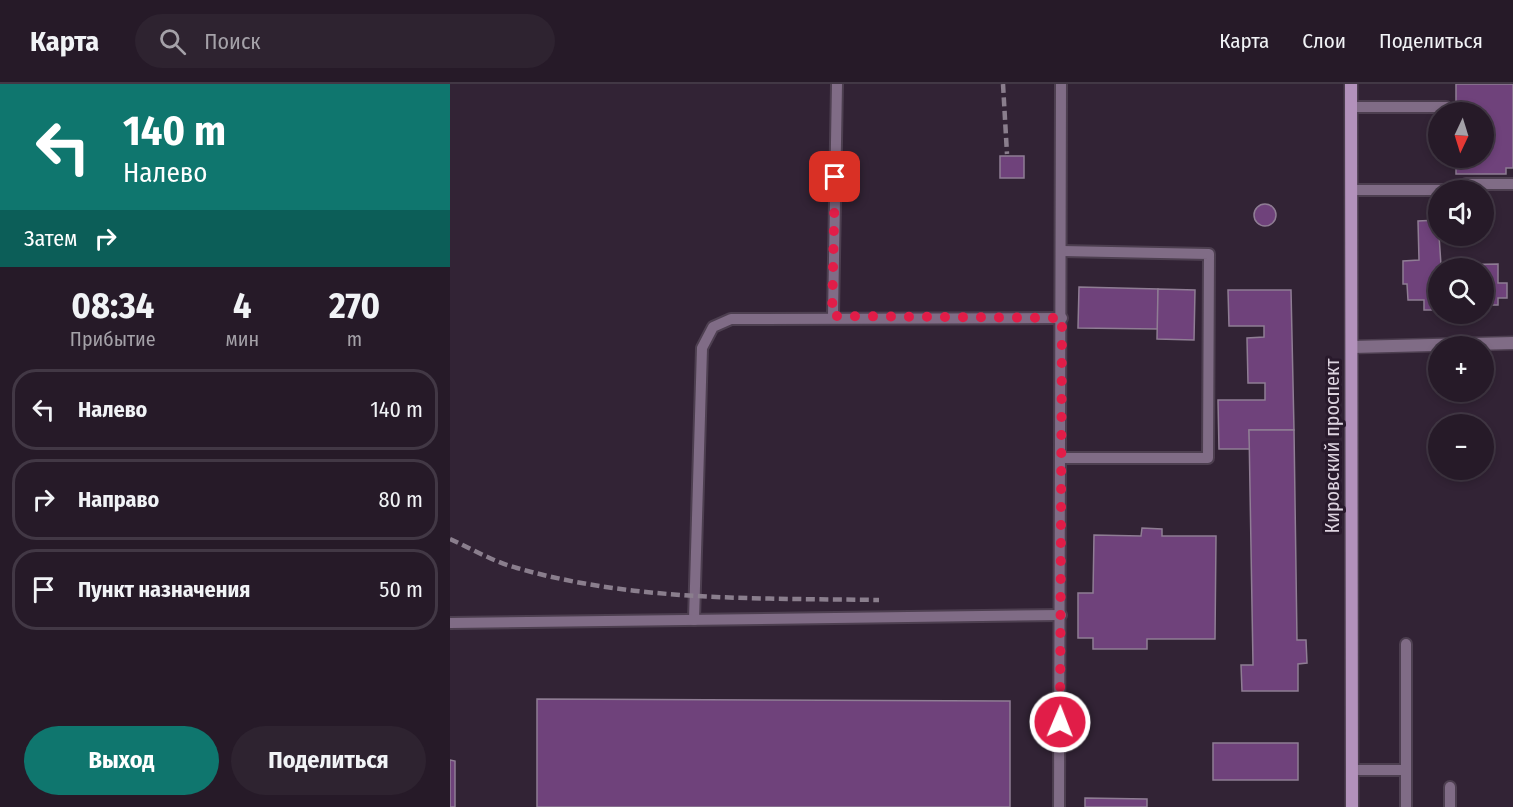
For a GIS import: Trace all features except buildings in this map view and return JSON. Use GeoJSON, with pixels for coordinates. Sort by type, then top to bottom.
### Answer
{"type":"FeatureCollection","features":[{"type":"Feature","properties":{"kind":"main road","name":"Кировский проспект"},"geometry":{"type":"LineString","coordinates":[[1351,84],[1352,807]]}},
{"type":"Feature","properties":{"kind":"street"},"geometry":{"type":"LineString","coordinates":[[1352,347],[1513,343]]}},
{"type":"Feature","properties":{"kind":"lane"},"geometry":{"type":"LineString","coordinates":[[832,316],[837,84]]}},
{"type":"Feature","properties":{"kind":"lane"},"geometry":{"type":"LineString","coordinates":[[1059,807],[1061,84]]}},
{"type":"Feature","properties":{"kind":"lane"},"geometry":{"type":"LineString","coordinates":[[1351,107],[1428,107]]}},
{"type":"Feature","properties":{"kind":"lane"},"geometry":{"type":"LineString","coordinates":[[1351,190],[1449,190],[1466,184],[1513,184]]}},
{"type":"Feature","properties":{"kind":"lane"},"geometry":{"type":"LineString","coordinates":[[1061,458],[1208,458],[1209,266],[1209,254],[1062,251]]}},
{"type":"Feature","properties":{"kind":"lane"},"geometry":{"type":"LineString","coordinates":[[694,620],[702,348],[713,327],[730,319],[832,316],[1062,318]]}},
{"type":"Feature","properties":{"kind":"lane"},"geometry":{"type":"LineString","coordinates":[[450,623],[1061,615]]}},
{"type":"Feature","properties":{"kind":"lane"},"geometry":{"type":"LineString","coordinates":[[1406,644],[1406,807]]}},
{"type":"Feature","properties":{"kind":"lane"},"geometry":{"type":"LineString","coordinates":[[1352,770],[1406,770]]}},
{"type":"Feature","properties":{"kind":"lane"},"geometry":{"type":"LineString","coordinates":[[1450,787],[1450,807]]}},
{"type":"Feature","properties":{"kind":"railway"},"geometry":{"type":"LineString","coordinates":[[1003,84],[1007,154]]}},
{"type":"Feature","properties":{"kind":"railway"},"geometry":{"type":"LineString","coordinates":[[450,539],[508,565],[561,579],[606,587],[697,596],[879,600]]}},
{"type":"Feature","properties":{"kind":"route"},"geometry":{"type":"LineString","coordinates":[[835,177],[832,316],[1062,318],[1060,722]]}}]}
